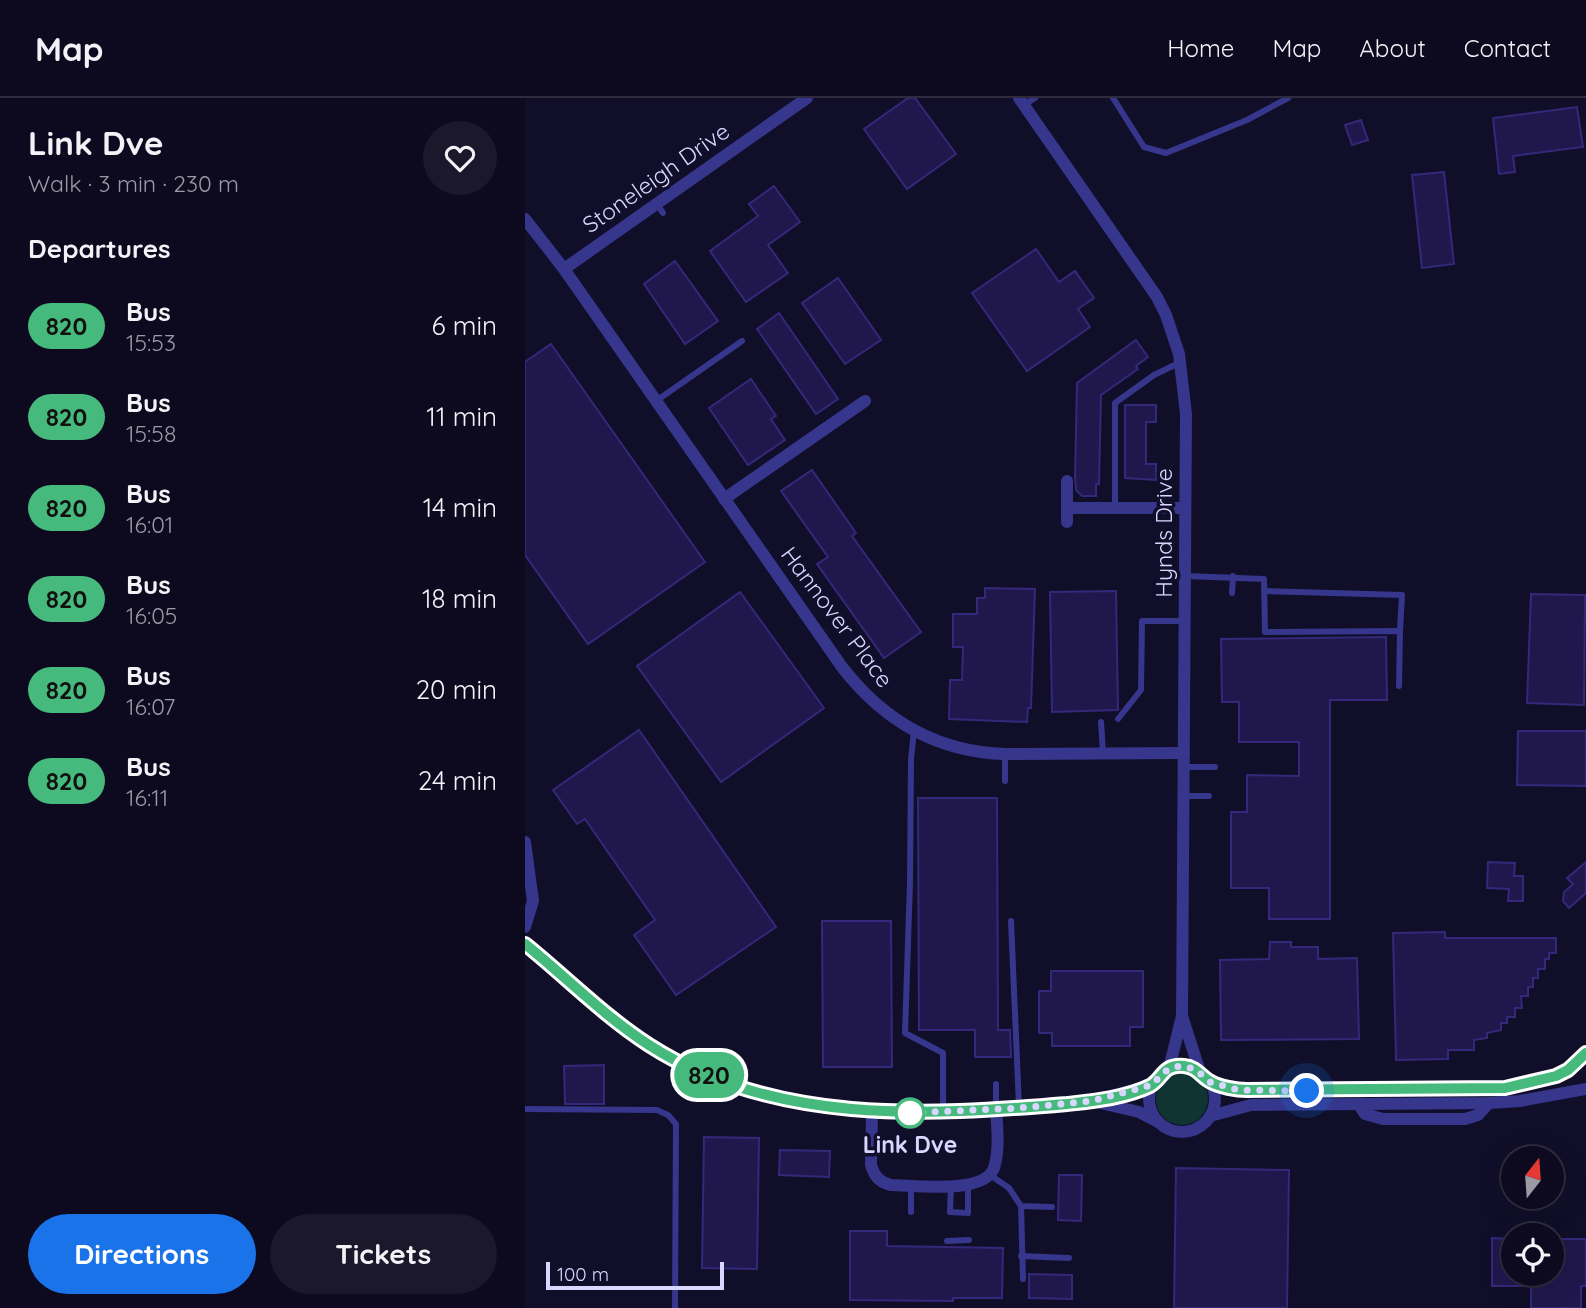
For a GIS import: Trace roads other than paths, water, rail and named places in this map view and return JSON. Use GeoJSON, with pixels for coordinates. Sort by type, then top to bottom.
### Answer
{"type":"FeatureCollection","features":[{"type":"Feature","properties":{"kind":"street","name":"Stoneleigh Drive"},"geometry":{"type":"LineString","coordinates":[[563,269],[660,209],[807,98]]}},
{"type":"Feature","properties":{"kind":"street","name":"Hynds Drive"},"geometry":{"type":"LineString","coordinates":[[1026,100],[1147,281],[1166,316],[1181,362],[1186,414],[1182,1016],[1169,1069]]}},
{"type":"Feature","properties":{"kind":"street","name":"Hannover Place"},"geometry":{"type":"LineString","coordinates":[[525,219],[852,679],[879,707],[914,732],[962,749],[1005,754],[1184,753]]}},
{"type":"Feature","properties":{"kind":"street"},"geometry":{"type":"LineString","coordinates":[[724,499],[865,401]]}},
{"type":"Feature","properties":{"kind":"street"},"geometry":{"type":"LineString","coordinates":[[1067,481],[1067,522]]}},
{"type":"Feature","properties":{"kind":"street"},"geometry":{"type":"LineString","coordinates":[[1067,508],[1185,508]]}},
{"type":"Feature","properties":{"kind":"street"},"geometry":{"type":"LineString","coordinates":[[525,842],[533,901],[525,927]]}},
{"type":"Feature","properties":{"kind":"street"},"geometry":{"type":"LineString","coordinates":[[525,944],[633,1034],[684,1064],[726,1082],[811,1105],[872,1112],[1019,1108],[1092,1101],[1152,1085]]}},
{"type":"Feature","properties":{"kind":"street","name":"Hynds Drive"},"geometry":{"type":"LineString","coordinates":[[1182,1016],[1200,1072]]}},
{"type":"Feature","properties":{"kind":"street"},"geometry":{"type":"LineString","coordinates":[[1210,1082],[1247,1090],[1495,1089],[1525,1085],[1556,1076],[1568,1070],[1586,1053]]}},
{"type":"Feature","properties":{"kind":"street"},"geometry":{"type":"LineString","coordinates":[[1092,1101],[1139,1112],[1159,1123],[1174,1131],[1186,1132],[1202,1125],[1210,1116],[1215,1102],[1210,1082],[1200,1072],[1185,1066],[1169,1069],[1159,1076],[1152,1085],[1149,1103],[1151,1112],[1159,1123]]}},
{"type":"Feature","properties":{"kind":"street"},"geometry":{"type":"LineString","coordinates":[[1210,1116],[1251,1105],[1489,1103],[1520,1101],[1586,1089]]}},
{"type":"Feature","properties":{"kind":"street"},"geometry":{"type":"LineString","coordinates":[[872,1112],[873,1172],[886,1184],[968,1186],[980,1182],[990,1174],[997,1147],[996,1108]]}},
{"type":"Feature","properties":{"kind":"lane"},"geometry":{"type":"LineString","coordinates":[[1113,98],[1144,147],[1166,153],[1247,120],[1288,98]]}},
{"type":"Feature","properties":{"kind":"lane"},"geometry":{"type":"LineString","coordinates":[[656,401],[742,341]]}},
{"type":"Feature","properties":{"kind":"lane"},"geometry":{"type":"LineString","coordinates":[[1115,508],[1115,403],[1154,375],[1181,362]]}},
{"type":"Feature","properties":{"kind":"lane"},"geometry":{"type":"LineString","coordinates":[[1185,576],[1264,579],[1265,632],[1400,631]]}},
{"type":"Feature","properties":{"kind":"lane"},"geometry":{"type":"LineString","coordinates":[[1233,576],[1233,593]]}},
{"type":"Feature","properties":{"kind":"lane"},"geometry":{"type":"LineString","coordinates":[[1264,591],[1402,596],[1399,686]]}},
{"type":"Feature","properties":{"kind":"lane"},"geometry":{"type":"LineString","coordinates":[[1118,719],[1141,690],[1142,621],[1185,621]]}},
{"type":"Feature","properties":{"kind":"lane"},"geometry":{"type":"LineString","coordinates":[[1101,722],[1103,753]]}},
{"type":"Feature","properties":{"kind":"lane"},"geometry":{"type":"LineString","coordinates":[[914,732],[911,759],[905,1033],[943,1052],[943,1112]]}},
{"type":"Feature","properties":{"kind":"lane"},"geometry":{"type":"LineString","coordinates":[[1005,754],[1005,781]]}},
{"type":"Feature","properties":{"kind":"lane"},"geometry":{"type":"LineString","coordinates":[[1184,767],[1215,767]]}},
{"type":"Feature","properties":{"kind":"lane"},"geometry":{"type":"LineString","coordinates":[[1184,796],[1209,796]]}},
{"type":"Feature","properties":{"kind":"lane"},"geometry":{"type":"LineString","coordinates":[[1011,921],[1019,1108]]}},
{"type":"Feature","properties":{"kind":"lane"},"geometry":{"type":"LineString","coordinates":[[996,1084],[996,1108]]}},
{"type":"Feature","properties":{"kind":"lane"},"geometry":{"type":"LineString","coordinates":[[525,1109],[657,1110],[668,1115],[676,1124],[675,1308]]}},
{"type":"Feature","properties":{"kind":"lane"},"geometry":{"type":"LineString","coordinates":[[990,1174],[1009,1188],[1021,1206],[1023,1279]]}},
{"type":"Feature","properties":{"kind":"lane"},"geometry":{"type":"LineString","coordinates":[[911,1185],[911,1212]]}},
{"type":"Feature","properties":{"kind":"lane"},"geometry":{"type":"LineString","coordinates":[[951,1186],[950,1212],[968,1213],[968,1186]]}},
{"type":"Feature","properties":{"kind":"lane"},"geometry":{"type":"LineString","coordinates":[[1021,1206],[1052,1207]]}},
{"type":"Feature","properties":{"kind":"lane"},"geometry":{"type":"LineString","coordinates":[[947,1241],[969,1240]]}},
{"type":"Feature","properties":{"kind":"lane"},"geometry":{"type":"LineString","coordinates":[[1021,1256],[1069,1258]]}},
{"type":"Feature","properties":{"kind":"place","name":"Link Dve"},"geometry":{"type":"Point","coordinates":[910,1113]}}]}
